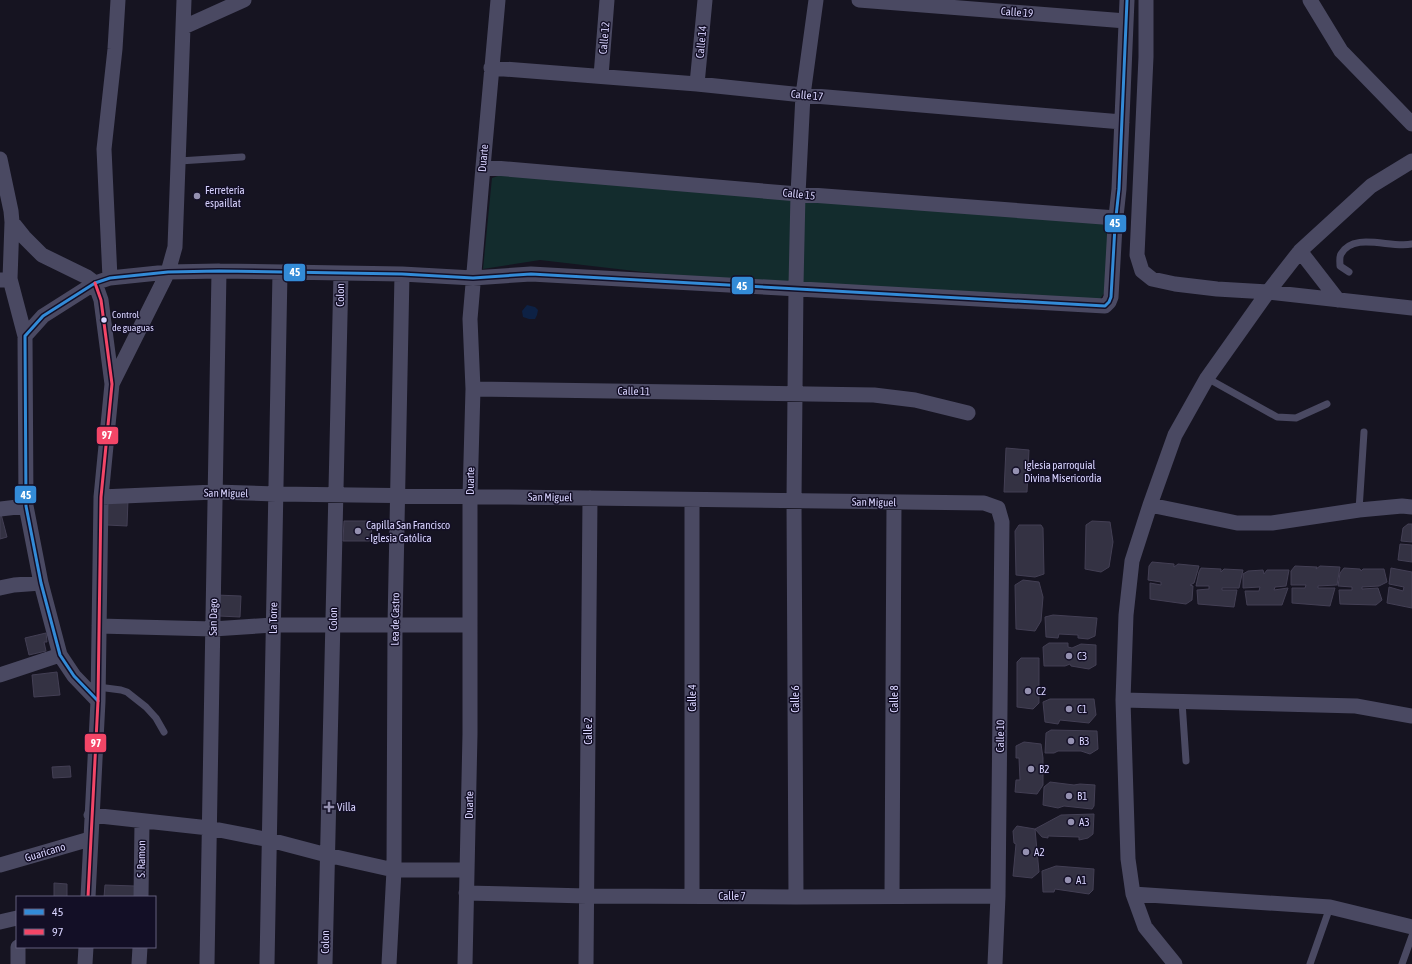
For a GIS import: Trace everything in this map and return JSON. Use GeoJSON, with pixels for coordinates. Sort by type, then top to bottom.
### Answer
{"type":"FeatureCollection","features":[{"type":"Feature","properties":{"kind":"street"},"geometry":{"type":"LineString","coordinates":[[110,278],[104,149],[115,49],[118,0]]}},
{"type":"Feature","properties":{"kind":"street"},"geometry":{"type":"LineString","coordinates":[[112,384],[168,272],[175,247],[184,0]]}},
{"type":"Feature","properties":{"kind":"street"},"geometry":{"type":"LineString","coordinates":[[184,27],[244,0]]}},
{"type":"Feature","properties":{"kind":"street","name":"Duarte"},"geometry":{"type":"LineString","coordinates":[[465,964],[470,734],[470,496],[473,389],[470,320],[498,0]]}},
{"type":"Feature","properties":{"kind":"street","name":"Calle 12"},"geometry":{"type":"LineString","coordinates":[[601,76],[607,0]]}},
{"type":"Feature","properties":{"kind":"street","name":"Calle 14"},"geometry":{"type":"LineString","coordinates":[[697,84],[705,0]]}},
{"type":"Feature","properties":{"kind":"street","name":"Calle 6"},"geometry":{"type":"LineString","coordinates":[[796,897],[794,500],[798,194],[804,95],[816,0]]}},
{"type":"Feature","properties":{"kind":"street","name":"Calle 19"},"geometry":{"type":"LineString","coordinates":[[859,0],[1021,6],[1126,21]]}},
{"type":"Feature","properties":{"kind":"street"},"geometry":{"type":"LineString","coordinates":[[25,336],[43,316],[95,284],[110,278],[168,272],[219,271],[402,274],[474,278],[531,274],[796,290],[1105,306],[1111,297],[1122,122],[1127,0]]}},
{"type":"Feature","properties":{"kind":"street"},"geometry":{"type":"LineString","coordinates":[[1146,0],[1146,57],[1138,256],[1142,271],[1152,279],[1175,284],[1217,289],[1268,292],[1412,308]]}},
{"type":"Feature","properties":{"kind":"street"},"geometry":{"type":"LineString","coordinates":[[1310,0],[1341,51],[1412,124]]}},
{"type":"Feature","properties":{"kind":"street","name":"Calle 17"},"geometry":{"type":"LineString","coordinates":[[491,68],[697,84],[804,95],[1122,122]]}},
{"type":"Feature","properties":{"kind":"street"},"geometry":{"type":"LineString","coordinates":[[0,159],[8,216],[5,280],[25,336],[26,506],[41,583],[60,655],[74,676],[98,694]]}},
{"type":"Feature","properties":{"kind":"street"},"geometry":{"type":"LineString","coordinates":[[1175,964],[1145,927],[1133,894],[1128,859],[1123,700],[1126,615],[1132,561],[1175,435],[1207,378],[1268,292],[1300,251],[1371,186],[1412,160]]}},
{"type":"Feature","properties":{"kind":"street","name":"Calle 15"},"geometry":{"type":"LineString","coordinates":[[483,167],[798,194],[1116,218]]}},
{"type":"Feature","properties":{"kind":"street"},"geometry":{"type":"LineString","coordinates":[[8,216],[24,237],[42,255],[87,277],[95,284],[101,300],[112,384],[101,496],[98,694],[88,896]]}},
{"type":"Feature","properties":{"kind":"street"},"geometry":{"type":"LineString","coordinates":[[1300,251],[1338,300]]}},
{"type":"Feature","properties":{"kind":"street","name":"San Dago"},"geometry":{"type":"LineString","coordinates":[[206,964],[219,271]]}},
{"type":"Feature","properties":{"kind":"street","name":"La Torre"},"geometry":{"type":"LineString","coordinates":[[267,964],[280,272]]}},
{"type":"Feature","properties":{"kind":"street","name":"Colon"},"geometry":{"type":"LineString","coordinates":[[325,964],[341,273]]}},
{"type":"Feature","properties":{"kind":"street","name":"Lea de Castro"},"geometry":{"type":"LineString","coordinates":[[389,964],[394,870],[395,625],[402,274]]}},
{"type":"Feature","properties":{"kind":"street","name":"Calle 11"},"geometry":{"type":"LineString","coordinates":[[473,389],[874,395],[915,400],[968,413]]}},
{"type":"Feature","properties":{"kind":"street","name":"San Miguel"},"geometry":{"type":"LineString","coordinates":[[101,496],[215,492],[397,496],[984,503],[998,508]]}},
{"type":"Feature","properties":{"kind":"street","name":"Calle 2"},"geometry":{"type":"LineString","coordinates":[[586,964],[590,498]]}},
{"type":"Feature","properties":{"kind":"street","name":"Calle 4"},"geometry":{"type":"LineString","coordinates":[[692,500],[692,896]]}},
{"type":"Feature","properties":{"kind":"street","name":"Calle 8"},"geometry":{"type":"LineString","coordinates":[[892,896],[894,502]]}},
{"type":"Feature","properties":{"kind":"street"},"geometry":{"type":"LineString","coordinates":[[1150,505],[1237,523],[1272,523],[1359,510],[1402,506],[1412,507]]}},
{"type":"Feature","properties":{"kind":"street"},"geometry":{"type":"LineString","coordinates":[[0,509],[26,506]]}},
{"type":"Feature","properties":{"kind":"street","name":"Calle 10"},"geometry":{"type":"LineString","coordinates":[[995,964],[998,896],[1002,522],[998,508]]}},
{"type":"Feature","properties":{"kind":"street"},"geometry":{"type":"LineString","coordinates":[[0,588],[14,585],[41,583]]}},
{"type":"Feature","properties":{"kind":"street"},"geometry":{"type":"LineString","coordinates":[[99,626],[213,629],[273,625],[470,625]]}},
{"type":"Feature","properties":{"kind":"street"},"geometry":{"type":"LineString","coordinates":[[0,675],[60,655]]}},
{"type":"Feature","properties":{"kind":"street"},"geometry":{"type":"LineString","coordinates":[[1123,700],[1356,706],[1412,716]]}},
{"type":"Feature","properties":{"kind":"street"},"geometry":{"type":"LineString","coordinates":[[91,815],[142,822],[209,828],[270,840],[394,870],[467,870]]}},
{"type":"Feature","properties":{"kind":"street","name":"S. Ramon"},"geometry":{"type":"LineString","coordinates":[[141,896],[142,822]]}},
{"type":"Feature","properties":{"kind":"street","name":"Guaricano"},"geometry":{"type":"LineString","coordinates":[[0,865],[90,838]]}},
{"type":"Feature","properties":{"kind":"street","name":"Calle 7"},"geometry":{"type":"LineString","coordinates":[[466,893],[587,896],[998,896]]}},
{"type":"Feature","properties":{"kind":"street"},"geometry":{"type":"LineString","coordinates":[[1133,894],[1330,907],[1412,927]]}},
{"type":"Feature","properties":{"kind":"street"},"geometry":{"type":"LineString","coordinates":[[0,922],[16,918]]}},
{"type":"Feature","properties":{"kind":"street"},"geometry":{"type":"LineString","coordinates":[[18,948],[18,964]]}},
{"type":"Feature","properties":{"kind":"street"},"geometry":{"type":"LineString","coordinates":[[85,964],[86,948]]}},
{"type":"Feature","properties":{"kind":"street"},"geometry":{"type":"LineString","coordinates":[[140,948],[140,964]]}},
{"type":"Feature","properties":{"kind":"lane"},"geometry":{"type":"LineString","coordinates":[[178,161],[242,157]]}},
{"type":"Feature","properties":{"kind":"lane"},"geometry":{"type":"LineString","coordinates":[[1349,272],[1340,266],[1340,254],[1350,245],[1362,242],[1404,246],[1412,244]]}},
{"type":"Feature","properties":{"kind":"lane"},"geometry":{"type":"LineString","coordinates":[[1207,378],[1277,417],[1296,418],[1327,404]]}},
{"type":"Feature","properties":{"kind":"lane"},"geometry":{"type":"LineString","coordinates":[[1359,510],[1364,432]]}},
{"type":"Feature","properties":{"kind":"lane"},"geometry":{"type":"LineString","coordinates":[[98,694],[121,690],[127,692],[146,707],[156,718],[164,732]]}},
{"type":"Feature","properties":{"kind":"lane"},"geometry":{"type":"LineString","coordinates":[[1182,702],[1186,761]]}},
{"type":"Feature","properties":{"kind":"lane"},"geometry":{"type":"LineString","coordinates":[[1310,964],[1330,907]]}},
{"type":"Feature","properties":{"kind":"lane"},"geometry":{"type":"LineString","coordinates":[[1402,964],[1412,936]]}},
{"type":"Feature","properties":{"kind":"green space"},"geometry":{"type":"Polygon","coordinates":[[[516,170],[791,193],[790,289],[540,260],[483,269],[492,178],[516,170]]]}},
{"type":"Feature","properties":{"kind":"green space"},"geometry":{"type":"Polygon","coordinates":[[[798,194],[1111,218],[1112,282],[1095,306],[796,285],[798,194]]]}},
{"type":"Feature","properties":{"kind":"water"},"geometry":{"type":"Polygon","coordinates":[[[527,305],[535,307],[538,310],[535,319],[523,317],[522,311],[527,305]]]}},
{"type":"Feature","properties":{"kind":"building","name":"Iglesia parroquial Divina Misericordia"},"geometry":{"type":"Polygon","coordinates":[[[1006,448],[1029,450],[1027,492],[1004,492],[1006,448]]]}},
{"type":"Feature","properties":{"kind":"building"},"geometry":{"type":"Polygon","coordinates":[[[108,499],[128,500],[127,526],[107,525],[108,499]]]}},
{"type":"Feature","properties":{"kind":"building"},"geometry":{"type":"Polygon","coordinates":[[[1,514],[7,537],[0,539],[0,515],[1,514]]]}},
{"type":"Feature","properties":{"kind":"building","name":"Capilla San Francisco - Iglesia Católica"},"geometry":{"type":"Polygon","coordinates":[[[344,521],[372,521],[371,541],[343,541],[344,521]]]}},
{"type":"Feature","properties":{"kind":"building"},"geometry":{"type":"Polygon","coordinates":[[[1092,521],[1110,522],[1113,542],[1109,567],[1101,572],[1085,569],[1086,525],[1092,521]]]}},
{"type":"Feature","properties":{"kind":"building"},"geometry":{"type":"Polygon","coordinates":[[[1408,524],[1412,524],[1412,542],[1401,541],[1403,528],[1408,524]]]}},
{"type":"Feature","properties":{"kind":"building"},"geometry":{"type":"Polygon","coordinates":[[[1019,525],[1041,525],[1043,528],[1044,574],[1035,577],[1016,575],[1015,531],[1019,525]]]}},
{"type":"Feature","properties":{"kind":"building"},"geometry":{"type":"Polygon","coordinates":[[[1400,544],[1412,545],[1412,562],[1398,560],[1400,544]]]}},
{"type":"Feature","properties":{"kind":"building"},"geometry":{"type":"Polygon","coordinates":[[[1152,562],[1174,564],[1174,567],[1178,564],[1199,566],[1194,583],[1190,585],[1193,586],[1192,600],[1186,604],[1150,599],[1150,583],[1161,585],[1161,582],[1148,580],[1149,566],[1152,562]]]}},
{"type":"Feature","properties":{"kind":"building"},"geometry":{"type":"Polygon","coordinates":[[[1295,566],[1317,567],[1316,569],[1320,566],[1340,567],[1337,585],[1318,586],[1318,588],[1335,588],[1330,606],[1292,603],[1292,588],[1305,588],[1306,585],[1291,585],[1291,571],[1295,566]]]}},
{"type":"Feature","properties":{"kind":"building"},"geometry":{"type":"Polygon","coordinates":[[[1201,568],[1221,569],[1221,572],[1224,569],[1243,570],[1239,588],[1222,588],[1222,590],[1237,590],[1234,607],[1198,604],[1197,590],[1209,589],[1209,586],[1196,586],[1201,568]]]}},
{"type":"Feature","properties":{"kind":"building"},"geometry":{"type":"Polygon","coordinates":[[[1344,568],[1360,569],[1361,571],[1363,569],[1384,569],[1387,582],[1379,586],[1362,587],[1362,589],[1378,588],[1382,600],[1376,605],[1340,604],[1339,590],[1352,590],[1352,587],[1338,586],[1340,573],[1344,568]]]}},
{"type":"Feature","properties":{"kind":"building"},"geometry":{"type":"Polygon","coordinates":[[[1391,568],[1412,572],[1412,608],[1387,603],[1389,587],[1403,591],[1404,587],[1389,584],[1391,568]]]}},
{"type":"Feature","properties":{"kind":"building"},"geometry":{"type":"Polygon","coordinates":[[[1263,570],[1264,574],[1267,570],[1289,570],[1286,586],[1275,587],[1274,590],[1288,588],[1282,605],[1247,605],[1245,591],[1259,591],[1260,587],[1243,588],[1243,574],[1248,571],[1263,570]]]}},
{"type":"Feature","properties":{"kind":"building"},"geometry":{"type":"Polygon","coordinates":[[[1023,580],[1039,582],[1043,597],[1041,621],[1035,631],[1016,629],[1015,585],[1023,580]]]}},
{"type":"Feature","properties":{"kind":"building"},"geometry":{"type":"Polygon","coordinates":[[[216,595],[241,596],[240,617],[219,616],[216,595]]]}},
{"type":"Feature","properties":{"kind":"building"},"geometry":{"type":"Polygon","coordinates":[[[1053,615],[1097,618],[1095,636],[1088,639],[1078,638],[1078,635],[1059,634],[1058,638],[1046,637],[1045,617],[1053,615]]]}},
{"type":"Feature","properties":{"kind":"building"},"geometry":{"type":"Polygon","coordinates":[[[46,633],[47,642],[44,642],[46,651],[29,655],[25,638],[46,633]]]}},
{"type":"Feature","properties":{"kind":"building","name":"C3"},"geometry":{"type":"Polygon","coordinates":[[[1049,643],[1068,643],[1068,647],[1072,648],[1081,644],[1096,645],[1096,665],[1089,669],[1071,666],[1070,664],[1065,666],[1044,666],[1043,647],[1049,643]]]}},
{"type":"Feature","properties":{"kind":"building","name":"C2"},"geometry":{"type":"Polygon","coordinates":[[[1021,658],[1039,658],[1039,703],[1033,709],[1017,707],[1017,662],[1021,658]]]}},
{"type":"Feature","properties":{"kind":"building"},"geometry":{"type":"Polygon","coordinates":[[[57,672],[60,695],[34,697],[32,675],[57,672]]]}},
{"type":"Feature","properties":{"kind":"building","name":"C1"},"geometry":{"type":"Polygon","coordinates":[[[1050,699],[1094,699],[1096,715],[1089,723],[1060,720],[1058,724],[1045,722],[1043,702],[1050,699]]]}},
{"type":"Feature","properties":{"kind":"building","name":"B3"},"geometry":{"type":"Polygon","coordinates":[[[1051,730],[1097,731],[1098,749],[1090,754],[1081,751],[1058,751],[1054,753],[1045,753],[1046,733],[1051,730]]]}},
{"type":"Feature","properties":{"kind":"building","name":"B2"},"geometry":{"type":"Polygon","coordinates":[[[1024,742],[1041,744],[1043,758],[1043,785],[1037,794],[1015,792],[1016,780],[1020,780],[1019,758],[1016,758],[1016,746],[1024,742]]]}},
{"type":"Feature","properties":{"kind":"building"},"geometry":{"type":"Polygon","coordinates":[[[70,766],[71,777],[53,778],[52,767],[70,766]]]}},
{"type":"Feature","properties":{"kind":"building","name":"B1"},"geometry":{"type":"Polygon","coordinates":[[[1050,782],[1074,785],[1095,785],[1094,806],[1092,809],[1064,806],[1058,808],[1043,805],[1044,787],[1050,782]]]}},
{"type":"Feature","properties":{"kind":"building","name":"A3"},"geometry":{"type":"Polygon","coordinates":[[[1094,814],[1093,834],[1088,838],[1079,840],[1079,837],[1042,837],[1035,829],[1061,815],[1094,814]]]}},
{"type":"Feature","properties":{"kind":"building","name":"A2"},"geometry":{"type":"Polygon","coordinates":[[[1017,826],[1035,829],[1039,872],[1032,878],[1013,876],[1016,844],[1014,843],[1013,831],[1017,826]]]}},
{"type":"Feature","properties":{"kind":"building","name":"A1"},"geometry":{"type":"Polygon","coordinates":[[[1056,866],[1094,869],[1093,890],[1089,894],[1055,889],[1054,892],[1043,892],[1042,871],[1056,866]]]}},
{"type":"Feature","properties":{"kind":"building"},"geometry":{"type":"Polygon","coordinates":[[[54,883],[67,884],[67,896],[54,896],[54,883]]]}},
{"type":"Feature","properties":{"kind":"building"},"geometry":{"type":"Polygon","coordinates":[[[105,885],[135,886],[135,896],[104,896],[105,885]]]}},
{"type":"Feature","properties":{"kind":"transit line","name":"45"},"geometry":{"type":"LineString","coordinates":[[98,701],[74,676],[60,655],[41,583],[26,506],[25,336],[43,316],[95,283],[110,278],[168,272],[219,271],[402,274],[473,278],[531,274],[1105,306],[1111,297],[1115,226],[1119,189],[1127,0]]}},
{"type":"Feature","properties":{"kind":"transit line","name":"97"},"geometry":{"type":"LineString","coordinates":[[88,896],[98,701],[101,497],[112,384],[101,300],[95,283]]}},
{"type":"Feature","properties":{"kind":"place","name":"Ferretería espaillat"},"geometry":{"type":"Point","coordinates":[197,196]}},
{"type":"Feature","properties":{"kind":"place","name":"Control de guaguas"},"geometry":{"type":"Point","coordinates":[104,320]}},
{"type":"Feature","properties":{"kind":"place","name":"Iglesia parroquial Divina Misericordia"},"geometry":{"type":"Point","coordinates":[1016,471]}},
{"type":"Feature","properties":{"kind":"place","name":"Capilla San Francisco - Iglesia Católica"},"geometry":{"type":"Point","coordinates":[358,531]}},
{"type":"Feature","properties":{"kind":"place","name":"C3"},"geometry":{"type":"Point","coordinates":[1069,656]}},
{"type":"Feature","properties":{"kind":"place","name":"C2"},"geometry":{"type":"Point","coordinates":[1028,691]}},
{"type":"Feature","properties":{"kind":"place","name":"C1"},"geometry":{"type":"Point","coordinates":[1069,709]}},
{"type":"Feature","properties":{"kind":"place","name":"B3"},"geometry":{"type":"Point","coordinates":[1071,741]}},
{"type":"Feature","properties":{"kind":"place","name":"B2"},"geometry":{"type":"Point","coordinates":[1031,769]}},
{"type":"Feature","properties":{"kind":"place","name":"B1"},"geometry":{"type":"Point","coordinates":[1069,796]}},
{"type":"Feature","properties":{"kind":"place","name":"Villa"},"geometry":{"type":"Point","coordinates":[329,807]}},
{"type":"Feature","properties":{"kind":"place","name":"A3"},"geometry":{"type":"Point","coordinates":[1071,822]}},
{"type":"Feature","properties":{"kind":"place","name":"A2"},"geometry":{"type":"Point","coordinates":[1026,852]}},
{"type":"Feature","properties":{"kind":"place","name":"A1"},"geometry":{"type":"Point","coordinates":[1068,880]}}]}
